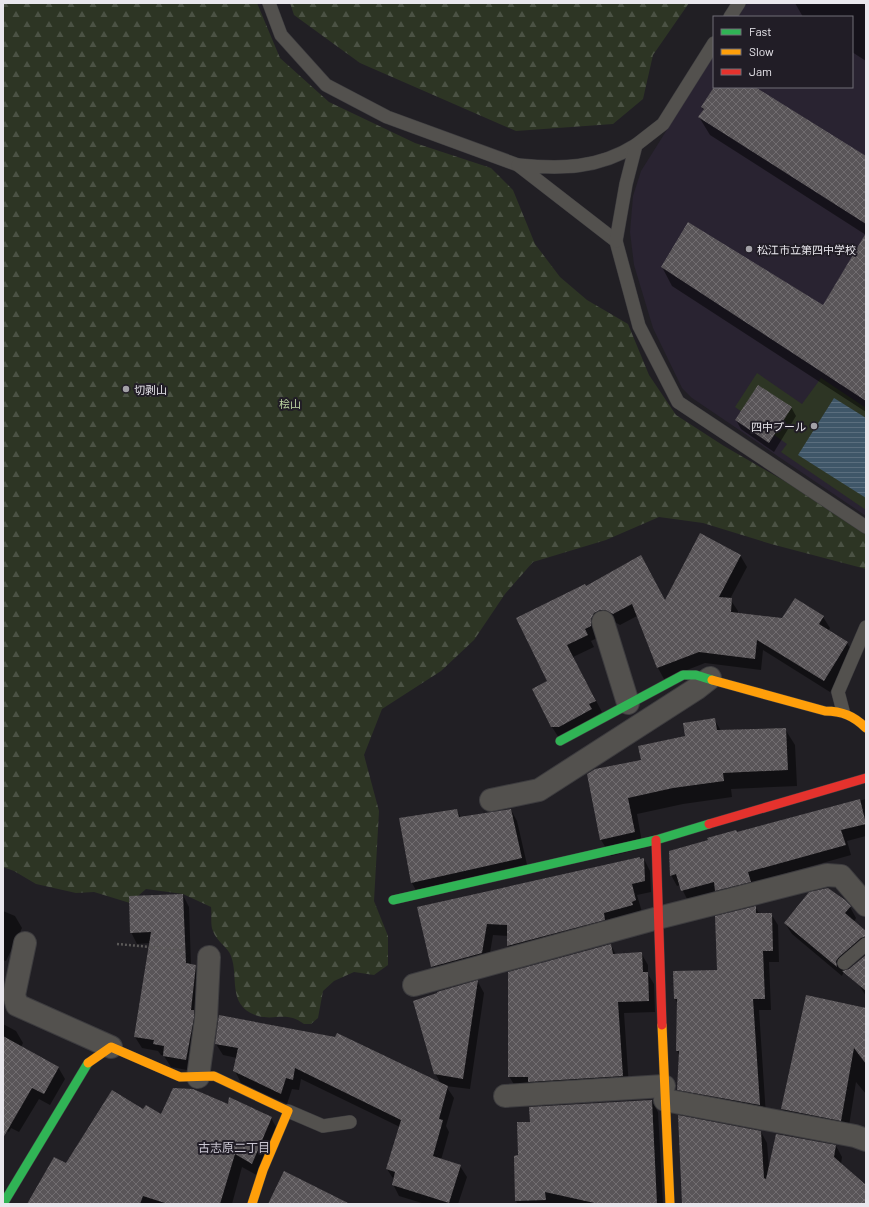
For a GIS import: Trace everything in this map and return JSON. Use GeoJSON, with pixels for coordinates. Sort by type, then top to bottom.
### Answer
{"type":"FeatureCollection","features":[{"type":"Feature","properties":{"kind":"street"},"geometry":{"type":"LineString","coordinates":[[603,622],[628,703]]}},
{"type":"Feature","properties":{"kind":"street"},"geometry":{"type":"LineString","coordinates":[[560,741],[683,674],[710,678],[825,711],[843,711],[860,721],[866,728]]}},
{"type":"Feature","properties":{"kind":"street"},"geometry":{"type":"LineString","coordinates":[[491,800],[539,790],[696,689],[710,678]]}},
{"type":"Feature","properties":{"kind":"street"},"geometry":{"type":"LineString","coordinates":[[393,900],[656,840],[866,778]]}},
{"type":"Feature","properties":{"kind":"street"},"geometry":{"type":"LineString","coordinates":[[656,840],[664,1093],[670,1204]]}},
{"type":"Feature","properties":{"kind":"street"},"geometry":{"type":"LineString","coordinates":[[414,985],[658,918],[827,875],[840,876],[866,905]]}},
{"type":"Feature","properties":{"kind":"street"},"geometry":{"type":"LineString","coordinates":[[25,943],[14,995],[17,1005],[180,1077],[214,1076],[288,1111],[252,1204]]}},
{"type":"Feature","properties":{"kind":"street"},"geometry":{"type":"LineString","coordinates":[[198,1077],[206,1019],[209,957]]}},
{"type":"Feature","properties":{"kind":"street"},"geometry":{"type":"LineString","coordinates":[[7,1203],[85,1066],[111,1047]]}},
{"type":"Feature","properties":{"kind":"street"},"geometry":{"type":"LineString","coordinates":[[505,1096],[664,1093],[855,1136],[866,1140]]}},
{"type":"Feature","properties":{"kind":"lane"},"geometry":{"type":"LineString","coordinates":[[269,3],[281,35],[326,84],[387,117],[518,165],[555,168],[576,167],[619,156],[663,124],[713,45]]}},
{"type":"Feature","properties":{"kind":"lane"},"geometry":{"type":"LineString","coordinates":[[731,16],[739,3]]}},
{"type":"Feature","properties":{"kind":"lane"},"geometry":{"type":"LineString","coordinates":[[636,145],[625,191],[616,241],[639,326],[678,402],[866,527]]}},
{"type":"Feature","properties":{"kind":"lane"},"geometry":{"type":"LineString","coordinates":[[518,165],[616,241]]}},
{"type":"Feature","properties":{"kind":"lane"},"geometry":{"type":"LineString","coordinates":[[843,711],[838,692],[866,627]]}},
{"type":"Feature","properties":{"kind":"lane"},"geometry":{"type":"LineString","coordinates":[[844,963],[866,944]]}},
{"type":"Feature","properties":{"kind":"lane"},"geometry":{"type":"LineString","coordinates":[[288,1111],[323,1126],[350,1122]]}},
{"type":"Feature","properties":{"kind":"path"},"geometry":{"type":"LineString","coordinates":[[118,944],[199,951],[209,957]]}},
{"type":"Feature","properties":{"kind":"shaded area","name":"松江市立第四中学校"},"geometry":{"type":"Polygon","coordinates":[[[747,3],[866,3],[866,516],[692,398],[682,388],[653,328],[634,265],[630,232],[633,196],[641,171],[713,57],[713,88],[853,88],[853,16],[739,16],[747,3]]]}},
{"type":"Feature","properties":{"kind":"green space","name":"桧山"},"geometry":{"type":"Polygon","coordinates":[[[3,3],[257,3],[280,58],[329,102],[415,143],[491,168],[513,190],[535,244],[560,277],[587,300],[628,324],[649,375],[676,415],[724,446],[831,508],[866,532],[866,569],[771,544],[703,523],[659,517],[606,540],[533,562],[505,594],[474,640],[441,671],[382,709],[364,755],[379,811],[374,901],[388,936],[388,965],[374,975],[354,972],[334,981],[323,991],[318,1018],[311,1024],[304,1024],[297,1020],[285,1017],[262,1017],[246,1010],[237,997],[231,956],[212,929],[211,907],[183,894],[146,889],[130,903],[94,892],[76,893],[36,884],[14,871],[3,867],[3,3]]]}},
{"type":"Feature","properties":{"kind":"green space"},"geometry":{"type":"Polygon","coordinates":[[[290,3],[689,3],[653,55],[643,99],[613,124],[516,131],[360,63],[294,15],[290,3]]]}},
{"type":"Feature","properties":{"kind":"green space","name":"四中プール"},"geometry":{"type":"Polygon","coordinates":[[[757,373],[802,404],[821,378],[866,408],[866,510],[781,452],[787,444],[735,407],[757,373]]]}},
{"type":"Feature","properties":{"kind":"water"},"geometry":{"type":"Polygon","coordinates":[[[834,398],[866,418],[866,498],[798,455],[834,398]]]}},
{"type":"Feature","properties":{"kind":"building"},"geometry":{"type":"Polygon","coordinates":[[[713,88],[757,88],[866,156],[866,224],[698,117],[704,109],[701,107],[713,88]]]}},
{"type":"Feature","properties":{"kind":"building"},"geometry":{"type":"Polygon","coordinates":[[[688,222],[823,305],[866,233],[866,401],[661,267],[688,222]]]}},
{"type":"Feature","properties":{"kind":"building"},"geometry":{"type":"Polygon","coordinates":[[[758,385],[792,407],[769,443],[735,420],[758,385]]]}},
{"type":"Feature","properties":{"kind":"building"},"geometry":{"type":"Polygon","coordinates":[[[700,533],[741,555],[719,597],[732,598],[731,612],[782,618],[795,598],[824,616],[819,624],[848,642],[824,681],[757,640],[755,659],[699,652],[657,668],[632,604],[613,614],[605,610],[600,610],[594,613],[591,619],[591,626],[585,629],[588,635],[567,645],[596,701],[589,704],[592,709],[559,727],[551,727],[532,689],[547,681],[516,618],[585,584],[586,586],[641,555],[665,600],[700,533]]]}},
{"type":"Feature","properties":{"kind":"building"},"geometry":{"type":"Polygon","coordinates":[[[715,718],[717,730],[786,728],[788,770],[723,773],[724,781],[673,788],[628,798],[635,832],[600,840],[587,774],[595,769],[641,760],[638,746],[685,736],[683,723],[715,718]]]}},
{"type":"Feature","properties":{"kind":"building"},"geometry":{"type":"Polygon","coordinates":[[[860,799],[866,824],[841,830],[846,845],[748,872],[751,882],[715,891],[714,882],[681,891],[676,874],[670,876],[669,851],[736,830],[737,832],[860,799]]]}},
{"type":"Feature","properties":{"kind":"building"},"geometry":{"type":"Polygon","coordinates":[[[457,809],[459,817],[511,809],[522,858],[411,883],[399,818],[457,809]]]}},
{"type":"Feature","properties":{"kind":"building"},"geometry":{"type":"Polygon","coordinates":[[[640,857],[640,859],[644,858],[645,881],[632,884],[636,900],[632,902],[633,905],[604,913],[605,920],[507,946],[507,925],[487,924],[482,953],[431,967],[417,907],[640,857]]]}},
{"type":"Feature","properties":{"kind":"building"},"geometry":{"type":"Polygon","coordinates":[[[828,888],[851,906],[845,913],[866,931],[866,936],[861,938],[839,957],[836,961],[837,967],[784,923],[809,892],[828,888]]]}},
{"type":"Feature","properties":{"kind":"building"},"geometry":{"type":"Polygon","coordinates":[[[183,894],[186,963],[196,965],[191,1010],[194,1010],[194,1018],[186,1060],[163,1056],[164,1046],[153,1044],[154,1040],[134,1037],[151,932],[130,933],[129,896],[183,894]]]}},
{"type":"Feature","properties":{"kind":"building"},"geometry":{"type":"Polygon","coordinates":[[[756,906],[756,913],[772,913],[773,951],[763,951],[765,999],[753,999],[760,1105],[677,1090],[679,1051],[676,1051],[677,999],[674,999],[673,971],[717,970],[715,916],[756,906]]]}},
{"type":"Feature","properties":{"kind":"building"},"geometry":{"type":"Polygon","coordinates":[[[611,944],[613,954],[642,952],[643,972],[648,972],[649,1001],[618,1002],[623,1076],[528,1082],[528,1077],[508,1077],[508,972],[611,944]]]}},
{"type":"Feature","properties":{"kind":"building"},"geometry":{"type":"Polygon","coordinates":[[[866,955],[866,991],[842,971],[849,969],[866,955]]]}},
{"type":"Feature","properties":{"kind":"building"},"geometry":{"type":"Polygon","coordinates":[[[478,980],[463,1079],[434,1074],[413,1001],[478,980]]]}},
{"type":"Feature","properties":{"kind":"building"},"geometry":{"type":"Polygon","coordinates":[[[806,995],[866,1008],[866,1064],[854,1048],[841,1121],[781,1109],[806,995]]]}},
{"type":"Feature","properties":{"kind":"building"},"geometry":{"type":"Polygon","coordinates":[[[219,1015],[335,1037],[337,1033],[448,1086],[439,1119],[443,1120],[433,1156],[461,1165],[449,1203],[392,1185],[395,1172],[386,1169],[401,1120],[295,1068],[293,1080],[286,1078],[281,1094],[233,1071],[238,1048],[215,1044],[219,1015]]]}},
{"type":"Feature","properties":{"kind":"building"},"geometry":{"type":"Polygon","coordinates":[[[3,1036],[59,1067],[44,1094],[32,1088],[3,1138],[3,1036]]]}},
{"type":"Feature","properties":{"kind":"building"},"geometry":{"type":"Polygon","coordinates":[[[173,1088],[193,1089],[228,1104],[229,1097],[272,1117],[252,1164],[235,1154],[220,1204],[168,1204],[143,1196],[140,1204],[27,1204],[54,1157],[66,1163],[112,1090],[143,1109],[146,1105],[161,1114],[173,1088]]]}},
{"type":"Feature","properties":{"kind":"building"},"geometry":{"type":"Polygon","coordinates":[[[652,1100],[657,1204],[599,1204],[545,1192],[546,1200],[515,1201],[514,1156],[518,1155],[517,1122],[530,1122],[529,1107],[652,1100]]]}},
{"type":"Feature","properties":{"kind":"building"},"geometry":{"type":"Polygon","coordinates":[[[678,1115],[761,1131],[764,1178],[766,1179],[776,1134],[836,1145],[834,1157],[866,1185],[866,1204],[682,1204],[678,1115]]]}},
{"type":"Feature","properties":{"kind":"building"},"geometry":{"type":"Polygon","coordinates":[[[284,1171],[350,1204],[268,1204],[284,1171]]]}},
{"type":"Feature","properties":{"kind":"traffic: fast"},"geometry":{"type":"LineString","coordinates":[[560,741],[683,675],[696,675],[712,680]]}},
{"type":"Feature","properties":{"kind":"traffic: fast"},"geometry":{"type":"LineString","coordinates":[[393,900],[656,840],[709,824]]}},
{"type":"Feature","properties":{"kind":"traffic: fast"},"geometry":{"type":"LineString","coordinates":[[3,1204],[88,1063]]}},
{"type":"Feature","properties":{"kind":"traffic: slow"},"geometry":{"type":"LineString","coordinates":[[712,680],[825,711],[842,713],[857,720],[866,728]]}},
{"type":"Feature","properties":{"kind":"traffic: slow"},"geometry":{"type":"LineString","coordinates":[[662,1025],[670,1204]]}},
{"type":"Feature","properties":{"kind":"traffic: slow"},"geometry":{"type":"LineString","coordinates":[[88,1063],[111,1047],[180,1077],[214,1076],[288,1111],[263,1170],[252,1204]]}},
{"type":"Feature","properties":{"kind":"traffic: jam"},"geometry":{"type":"LineString","coordinates":[[709,824],[866,778]]}},
{"type":"Feature","properties":{"kind":"traffic: jam"},"geometry":{"type":"LineString","coordinates":[[656,840],[662,1025]]}},
{"type":"Feature","properties":{"kind":"place","name":"松江市立第四中学校"},"geometry":{"type":"Point","coordinates":[749,249]}},
{"type":"Feature","properties":{"kind":"place","name":"切剥山"},"geometry":{"type":"Point","coordinates":[126,389]}},
{"type":"Feature","properties":{"kind":"place","name":"四中プール"},"geometry":{"type":"Point","coordinates":[814,426]}},
{"type":"Feature","properties":{"kind":"district","name":"古志原二丁目"},"geometry":{"type":"Point","coordinates":[234,1147]}}]}
